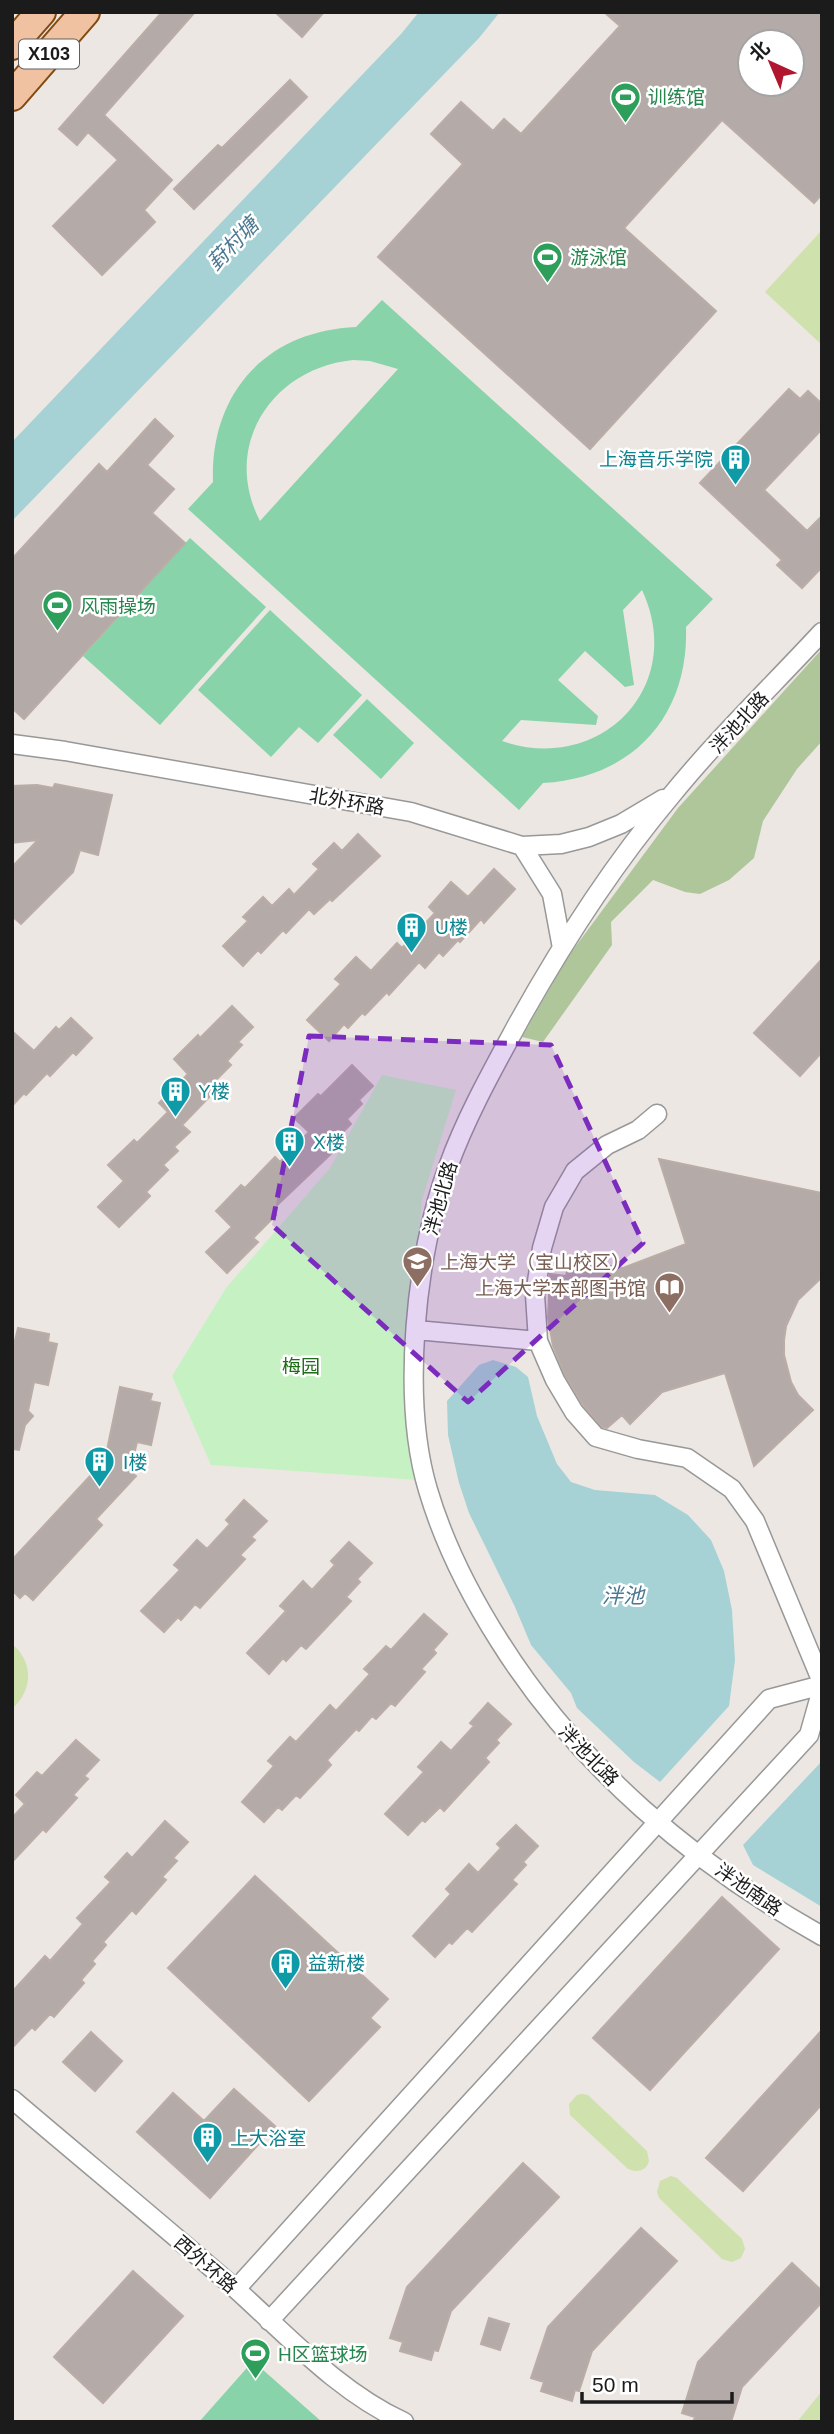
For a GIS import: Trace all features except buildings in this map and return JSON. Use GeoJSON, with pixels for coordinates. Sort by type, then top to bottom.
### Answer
{"type":"FeatureCollection","features":[{"type":"Feature","properties":{"kind":"main road","name":"X103"},"geometry":{"type":"LineString","coordinates":[[12,45],[41,12]]}},
{"type":"Feature","properties":{"kind":"main road","name":"X103"},"geometry":{"type":"LineString","coordinates":[[12,96],[85,12]]}},
{"type":"Feature","properties":{"kind":"street","name":"泮池北路"},"geometry":{"type":"LineString","coordinates":[[679,1838],[596,1764],[540,1701],[514,1664],[468,1587],[427,1486],[416,1408],[416,1330],[426,1248],[448,1165],[500,1056],[562,948],[671,795],[822,632]]}},
{"type":"Feature","properties":{"kind":"street","name":"北外环路"},"geometry":{"type":"LineString","coordinates":[[12,744],[33,745],[411,812],[522,846],[561,844],[589,836],[621,824],[671,795]]}},
{"type":"Feature","properties":{"kind":"street"},"geometry":{"type":"LineString","coordinates":[[522,846],[552,894],[562,948]]}},
{"type":"Feature","properties":{"kind":"street"},"geometry":{"type":"LineString","coordinates":[[269,2320],[809,1735],[822,1685],[755,1521],[732,1489],[687,1458],[638,1449],[596,1437],[574,1412],[555,1380],[538,1341],[536,1295],[542,1248],[554,1207],[575,1171],[607,1144],[638,1130],[657,1114]]}},
{"type":"Feature","properties":{"kind":"street"},"geometry":{"type":"LineString","coordinates":[[416,1330],[538,1341]]}},
{"type":"Feature","properties":{"kind":"street"},"geometry":{"type":"LineString","coordinates":[[236,2290],[769,1699],[822,1685]]}},
{"type":"Feature","properties":{"kind":"street","name":"泮池南路"},"geometry":{"type":"LineString","coordinates":[[679,1838],[756,1896],[822,1936]]}},
{"type":"Feature","properties":{"kind":"street","name":"西外环路"},"geometry":{"type":"LineString","coordinates":[[12,2099],[236,2290],[341,2384],[404,2422]]}},
{"type":"Feature","properties":{"kind":"highlighted area"},"geometry":{"type":"Polygon","coordinates":[[[309,1036],[551,1045],[643,1243],[468,1402],[272,1225],[309,1036]]]}},
{"type":"Feature","properties":{"kind":"green space"},"geometry":{"type":"Polygon","coordinates":[[[822,230],[822,345],[765,292],[822,230]]]}},
{"type":"Feature","properties":{"kind":"green space"},"geometry":{"type":"Polygon","coordinates":[[[382,300],[713,599],[686,627],[684,659],[678,688],[666,714],[649,736],[629,755],[604,769],[575,779],[543,783],[519,810],[188,509],[213,482],[215,450],[221,421],[233,395],[250,373],[270,354],[295,340],[324,331],[356,327],[382,300]],[[353,360],[324,366],[299,378],[278,395],[262,415],[251,439],[247,465],[249,493],[260,521],[398,369],[370,361],[353,360]],[[642,590],[623,610],[634,685],[625,687],[585,651],[558,680],[598,716],[596,725],[521,720],[502,741],[538,748],[572,745],[602,733],[626,714],[644,689],[653,659],[653,625],[642,590]]]}},
{"type":"Feature","properties":{"kind":"green space"},"geometry":{"type":"Polygon","coordinates":[[[190,538],[266,607],[160,725],[83,656],[190,538]]]}},
{"type":"Feature","properties":{"kind":"green space"},"geometry":{"type":"Polygon","coordinates":[[[270,610],[362,695],[318,743],[299,727],[271,757],[198,690],[270,610]]]}},
{"type":"Feature","properties":{"kind":"green space"},"geometry":{"type":"Polygon","coordinates":[[[822,649],[822,741],[797,769],[763,821],[754,858],[729,880],[700,894],[685,892],[653,880],[611,922],[612,945],[543,1042],[522,1037],[567,958],[678,808],[822,649]]]}},
{"type":"Feature","properties":{"kind":"green space"},"geometry":{"type":"Polygon","coordinates":[[[367,699],[414,743],[381,779],[333,735],[367,699]]]}},
{"type":"Feature","properties":{"kind":"green space","name":"梅园"},"geometry":{"type":"Polygon","coordinates":[[[382,1075],[456,1090],[422,1200],[406,1367],[418,1480],[211,1465],[172,1376],[226,1288],[330,1168],[382,1075]]]}},
{"type":"Feature","properties":{"kind":"green space"},"geometry":{"type":"Polygon","coordinates":[[[12,1644],[24,1659],[28,1676],[24,1693],[12,1709],[12,1644]]]}},
{"type":"Feature","properties":{"kind":"green space"},"geometry":{"type":"Polygon","coordinates":[[[577,2095],[588,2095],[647,2151],[649,2161],[644,2169],[628,2169],[570,2115],[569,2104],[577,2095]]]}},
{"type":"Feature","properties":{"kind":"green space"},"geometry":{"type":"Polygon","coordinates":[[[671,2176],[677,2178],[742,2239],[745,2249],[741,2258],[732,2262],[722,2259],[659,2198],[657,2192],[660,2181],[671,2176]]]}},
{"type":"Feature","properties":{"kind":"green space","name":"H区篮球场"},"geometry":{"type":"Polygon","coordinates":[[[253,2361],[322,2422],[199,2422],[253,2361]]]}},
{"type":"Feature","properties":{"kind":"green space"},"geometry":{"type":"Polygon","coordinates":[[[822,2391],[822,2422],[797,2422],[822,2391]]]}},
{"type":"Feature","properties":{"kind":"water","name":"葑村塘"},"geometry":{"type":"Polygon","coordinates":[[[419,12],[500,12],[479,38],[12,521],[12,442],[419,12]]]}},
{"type":"Feature","properties":{"kind":"water","name":"泮池"},"geometry":{"type":"Polygon","coordinates":[[[493,1360],[516,1367],[528,1377],[537,1416],[557,1464],[571,1482],[595,1490],[655,1495],[688,1515],[711,1540],[724,1571],[732,1610],[735,1660],[729,1706],[660,1782],[634,1762],[577,1708],[571,1693],[531,1645],[469,1513],[448,1435],[447,1401],[479,1365],[493,1360]]]}},
{"type":"Feature","properties":{"kind":"water"},"geometry":{"type":"Polygon","coordinates":[[[822,1761],[822,1907],[753,1865],[743,1845],[822,1761]]]}},
{"type":"Feature","properties":{"kind":"place","name":"训练馆"},"geometry":{"type":"Point","coordinates":[625,124]}},
{"type":"Feature","properties":{"kind":"place","name":"游泳馆"},"geometry":{"type":"Point","coordinates":[547,284]}},
{"type":"Feature","properties":{"kind":"place","name":"上海音乐学院"},"geometry":{"type":"Point","coordinates":[736,486]}},
{"type":"Feature","properties":{"kind":"place","name":"风雨操场"},"geometry":{"type":"Point","coordinates":[57,633]}},
{"type":"Feature","properties":{"kind":"place","name":"U楼"},"geometry":{"type":"Point","coordinates":[412,954]}},
{"type":"Feature","properties":{"kind":"place","name":"Y楼"},"geometry":{"type":"Point","coordinates":[175,1118]}},
{"type":"Feature","properties":{"kind":"place","name":"X楼"},"geometry":{"type":"Point","coordinates":[290,1169]}},
{"type":"Feature","properties":{"kind":"place","name":"上海大学（宝山校区）"},"geometry":{"type":"Point","coordinates":[417,1289]}},
{"type":"Feature","properties":{"kind":"place","name":"上海大学本部图书馆"},"geometry":{"type":"Point","coordinates":[669,1315]}},
{"type":"Feature","properties":{"kind":"place","name":"I楼"},"geometry":{"type":"Point","coordinates":[100,1489]}},
{"type":"Feature","properties":{"kind":"place","name":"益新楼"},"geometry":{"type":"Point","coordinates":[285,1990]}},
{"type":"Feature","properties":{"kind":"place","name":"上大浴室"},"geometry":{"type":"Point","coordinates":[207,2165]}},
{"type":"Feature","properties":{"kind":"place","name":"H区篮球场"},"geometry":{"type":"Point","coordinates":[255,2381]}}]}
